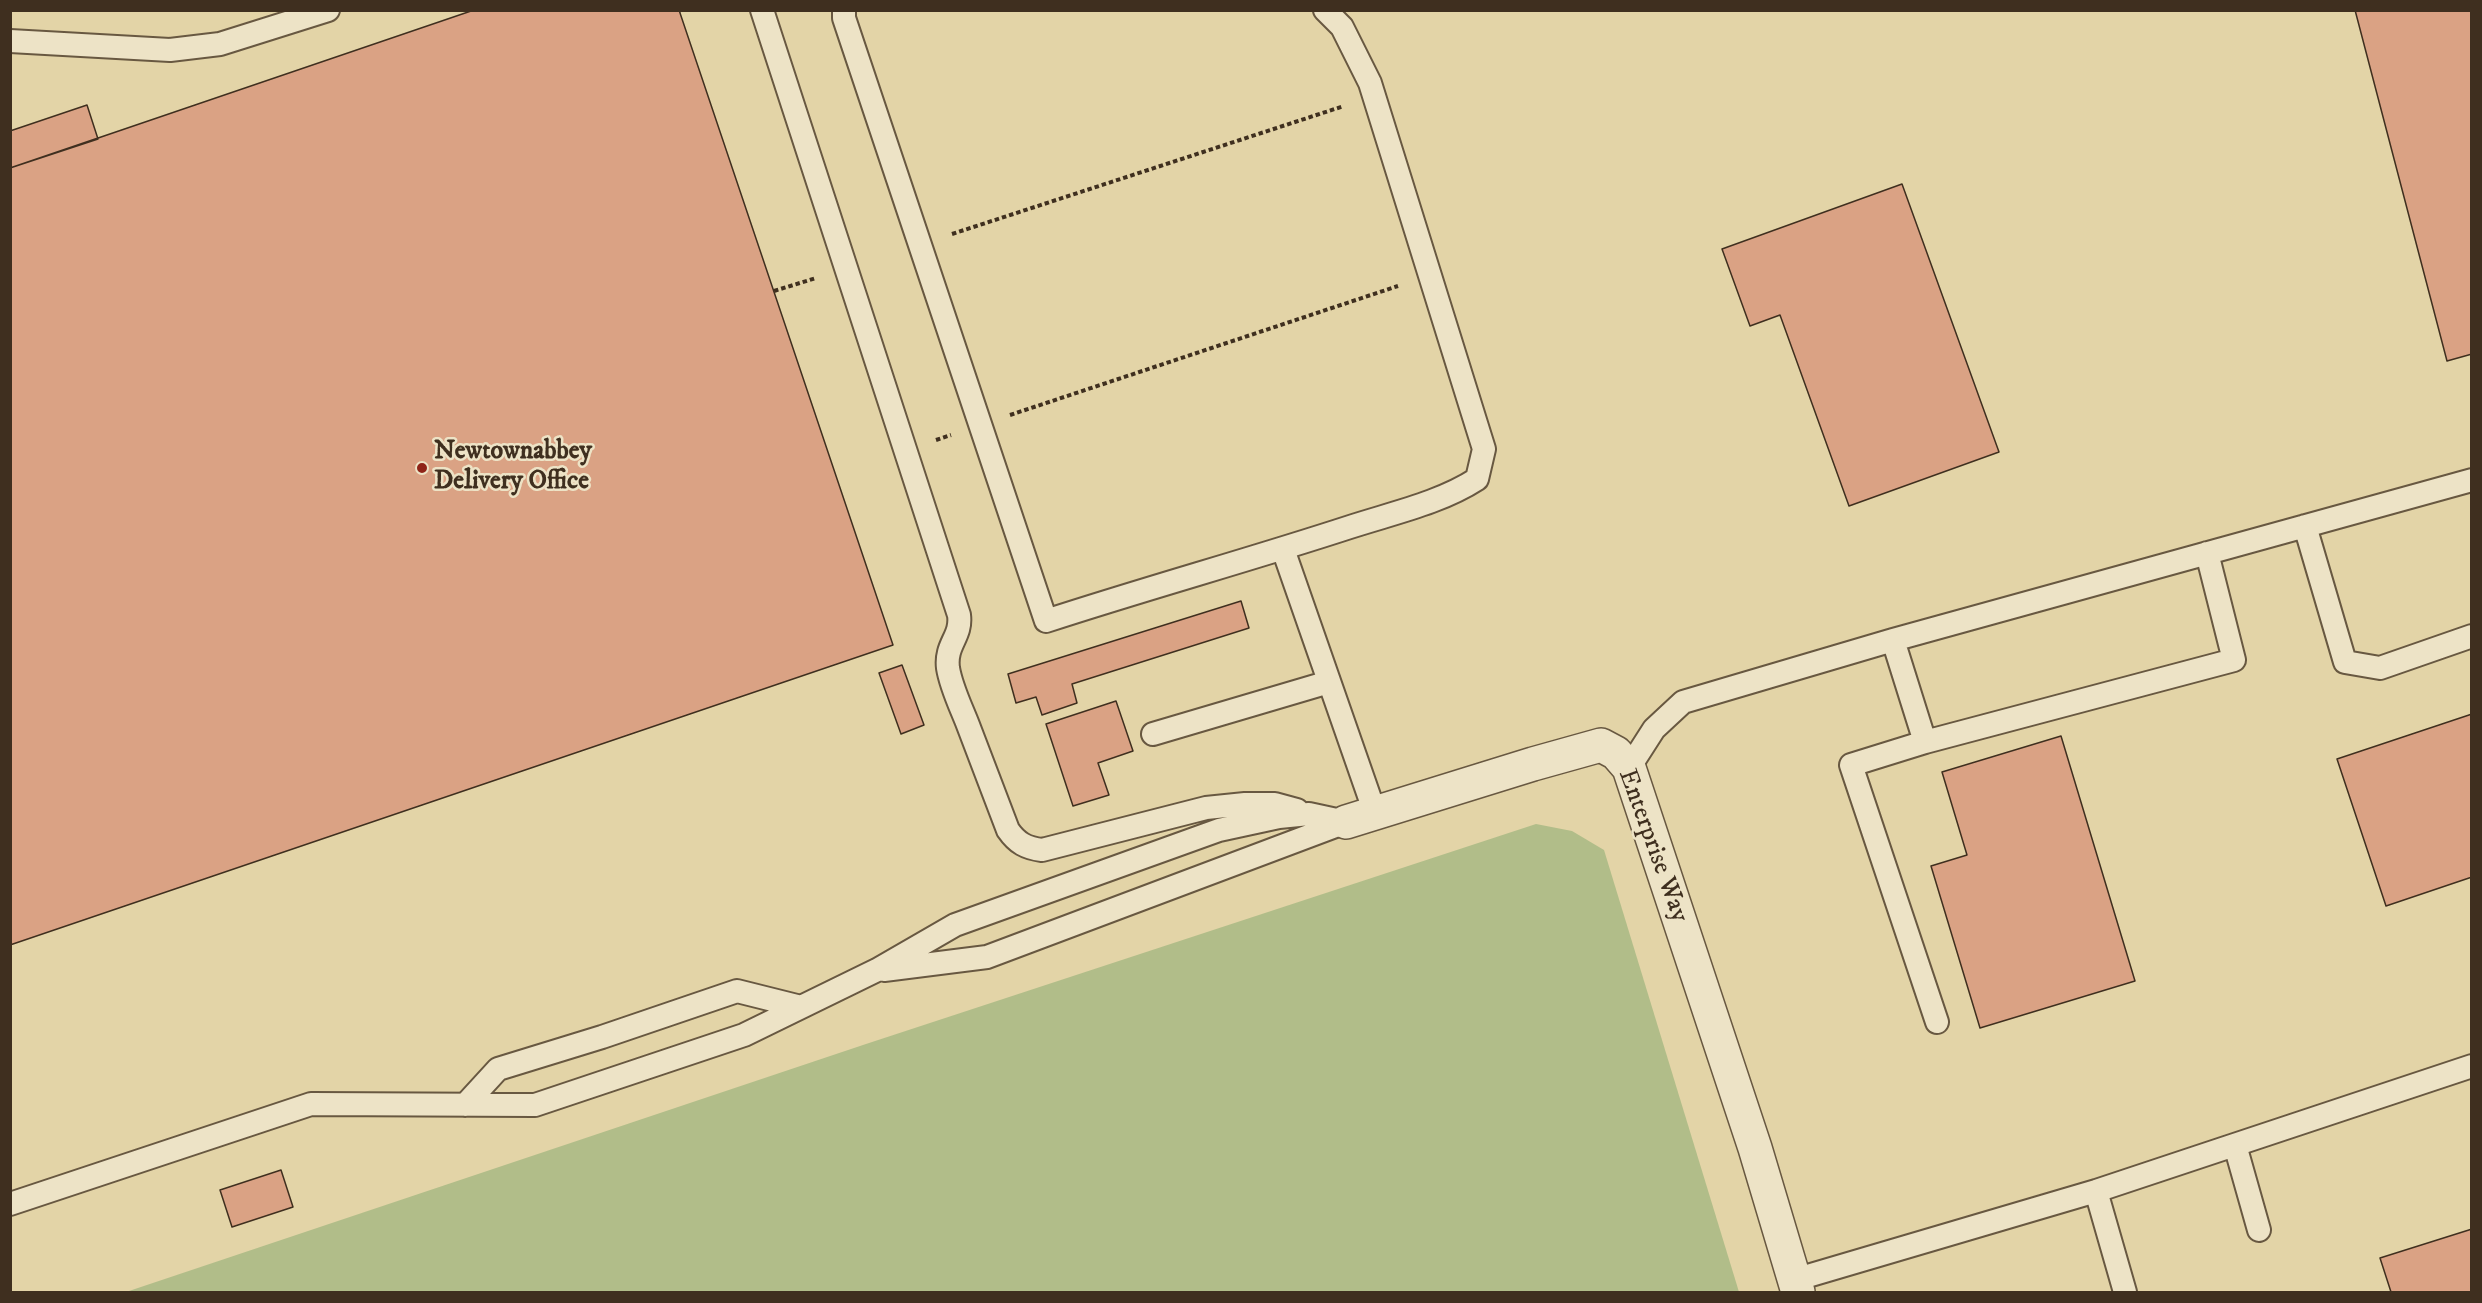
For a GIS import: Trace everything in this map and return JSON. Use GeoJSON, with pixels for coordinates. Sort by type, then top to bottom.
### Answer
{"type":"FeatureCollection","features":[{"type":"Feature","properties":{"kind":"street","name":"Enterprise Way"},"geometry":{"type":"LineString","coordinates":[[1361,818],[1601,745],[1616,753],[1629,768],[1755,1148],[1796,1286]]}},
{"type":"Feature","properties":{"kind":"lane"},"geometry":{"type":"LineString","coordinates":[[10,41],[170,50],[220,44],[328,10]]}},
{"type":"Feature","properties":{"kind":"lane"},"geometry":{"type":"LineString","coordinates":[[762,10],[959,615],[958,634],[947,651],[951,681],[1013,838],[1030,848],[1042,850],[1206,808],[1245,804],[1275,804],[1309,814]]}},
{"type":"Feature","properties":{"kind":"lane"},"geometry":{"type":"LineString","coordinates":[[844,10],[844,18],[1046,621],[1283,549],[1458,491],[1478,479],[1484,449],[1374,95],[1342,27],[1325,10]]}},
{"type":"Feature","properties":{"kind":"lane"},"geometry":{"type":"LineString","coordinates":[[1629,768],[1654,729],[1683,702],[1893,640],[2472,480]]}},
{"type":"Feature","properties":{"kind":"lane"},"geometry":{"type":"LineString","coordinates":[[2305,526],[2345,662],[2380,668],[2472,636]]}},
{"type":"Feature","properties":{"kind":"lane"},"geometry":{"type":"LineString","coordinates":[[10,1204],[311,1104],[535,1105],[744,1035],[877,970],[966,921],[1219,830],[1279,817],[1309,814],[1361,818],[1329,682],[1283,549]]}},
{"type":"Feature","properties":{"kind":"lane"},"geometry":{"type":"LineString","coordinates":[[1937,1022],[1851,765],[1925,742],[2234,660],[2207,553]]}},
{"type":"Feature","properties":{"kind":"lane"},"geometry":{"type":"LineString","coordinates":[[1893,640],[1925,742]]}},
{"type":"Feature","properties":{"kind":"lane"},"geometry":{"type":"LineString","coordinates":[[1152,735],[1329,682]]}},
{"type":"Feature","properties":{"kind":"lane","name":"Enterprise Way"},"geometry":{"type":"LineString","coordinates":[[877,970],[987,957],[1361,818]]}},
{"type":"Feature","properties":{"kind":"lane"},"geometry":{"type":"LineString","coordinates":[[465,1105],[498,1069],[602,1037],[736,991],[801,1007]]}},
{"type":"Feature","properties":{"kind":"lane"},"geometry":{"type":"LineString","coordinates":[[1796,1286],[2096,1191],[2472,1066]]}},
{"type":"Feature","properties":{"kind":"lane"},"geometry":{"type":"LineString","coordinates":[[2235,1145],[2259,1230]]}},
{"type":"Feature","properties":{"kind":"lane"},"geometry":{"type":"LineString","coordinates":[[2096,1191],[2125,1293]]}},
{"type":"Feature","properties":{"kind":"path"},"geometry":{"type":"LineString","coordinates":[[920,245],[1374,95]]}},
{"type":"Feature","properties":{"kind":"path"},"geometry":{"type":"LineString","coordinates":[[774,291],[845,270]]}},
{"type":"Feature","properties":{"kind":"path"},"geometry":{"type":"LineString","coordinates":[[935,440],[1430,275]]}},
{"type":"Feature","properties":{"kind":"green space"},"geometry":{"type":"Polygon","coordinates":[[[1536,824],[1572,831],[1604,850],[1739,1292],[126,1292],[866,1044],[1536,824]]]}},
{"type":"Feature","properties":{"kind":"building","name":"Newtownabbey Delivery Office"},"geometry":{"type":"Polygon","coordinates":[[[474,10],[679,10],[893,645],[10,945],[10,168],[474,10]]]}},
{"type":"Feature","properties":{"kind":"building"},"geometry":{"type":"Polygon","coordinates":[[[2355,10],[2472,10],[2472,354],[2447,361],[2355,10]]]}},
{"type":"Feature","properties":{"kind":"building"},"geometry":{"type":"Polygon","coordinates":[[[87,105],[98,139],[10,168],[10,131],[87,105]]]}},
{"type":"Feature","properties":{"kind":"building"},"geometry":{"type":"Polygon","coordinates":[[[1902,184],[1999,452],[1849,506],[1780,315],[1750,326],[1722,249],[1902,184]]]}},
{"type":"Feature","properties":{"kind":"building"},"geometry":{"type":"Polygon","coordinates":[[[1241,601],[1249,628],[1072,684],[1077,703],[1042,715],[1036,697],[1016,703],[1008,674],[1241,601]]]}},
{"type":"Feature","properties":{"kind":"building"},"geometry":{"type":"Polygon","coordinates":[[[902,665],[924,725],[901,734],[879,673],[902,665]]]}},
{"type":"Feature","properties":{"kind":"building"},"geometry":{"type":"Polygon","coordinates":[[[1116,701],[1133,751],[1098,763],[1109,795],[1073,806],[1046,724],[1116,701]]]}},
{"type":"Feature","properties":{"kind":"building"},"geometry":{"type":"Polygon","coordinates":[[[2472,714],[2472,877],[2386,906],[2337,759],[2472,714]]]}},
{"type":"Feature","properties":{"kind":"building"},"geometry":{"type":"Polygon","coordinates":[[[2061,736],[2135,981],[1980,1028],[1931,866],[1967,855],[1942,772],[2061,736]]]}},
{"type":"Feature","properties":{"kind":"building"},"geometry":{"type":"Polygon","coordinates":[[[281,1170],[293,1207],[232,1227],[220,1190],[281,1170]]]}},
{"type":"Feature","properties":{"kind":"building"},"geometry":{"type":"Polygon","coordinates":[[[2472,1229],[2472,1292],[2391,1292],[2380,1258],[2472,1229]]]}},
{"type":"Feature","properties":{"kind":"place","name":"Newtownabbey Delivery Office"},"geometry":{"type":"Point","coordinates":[422,468]}}]}
